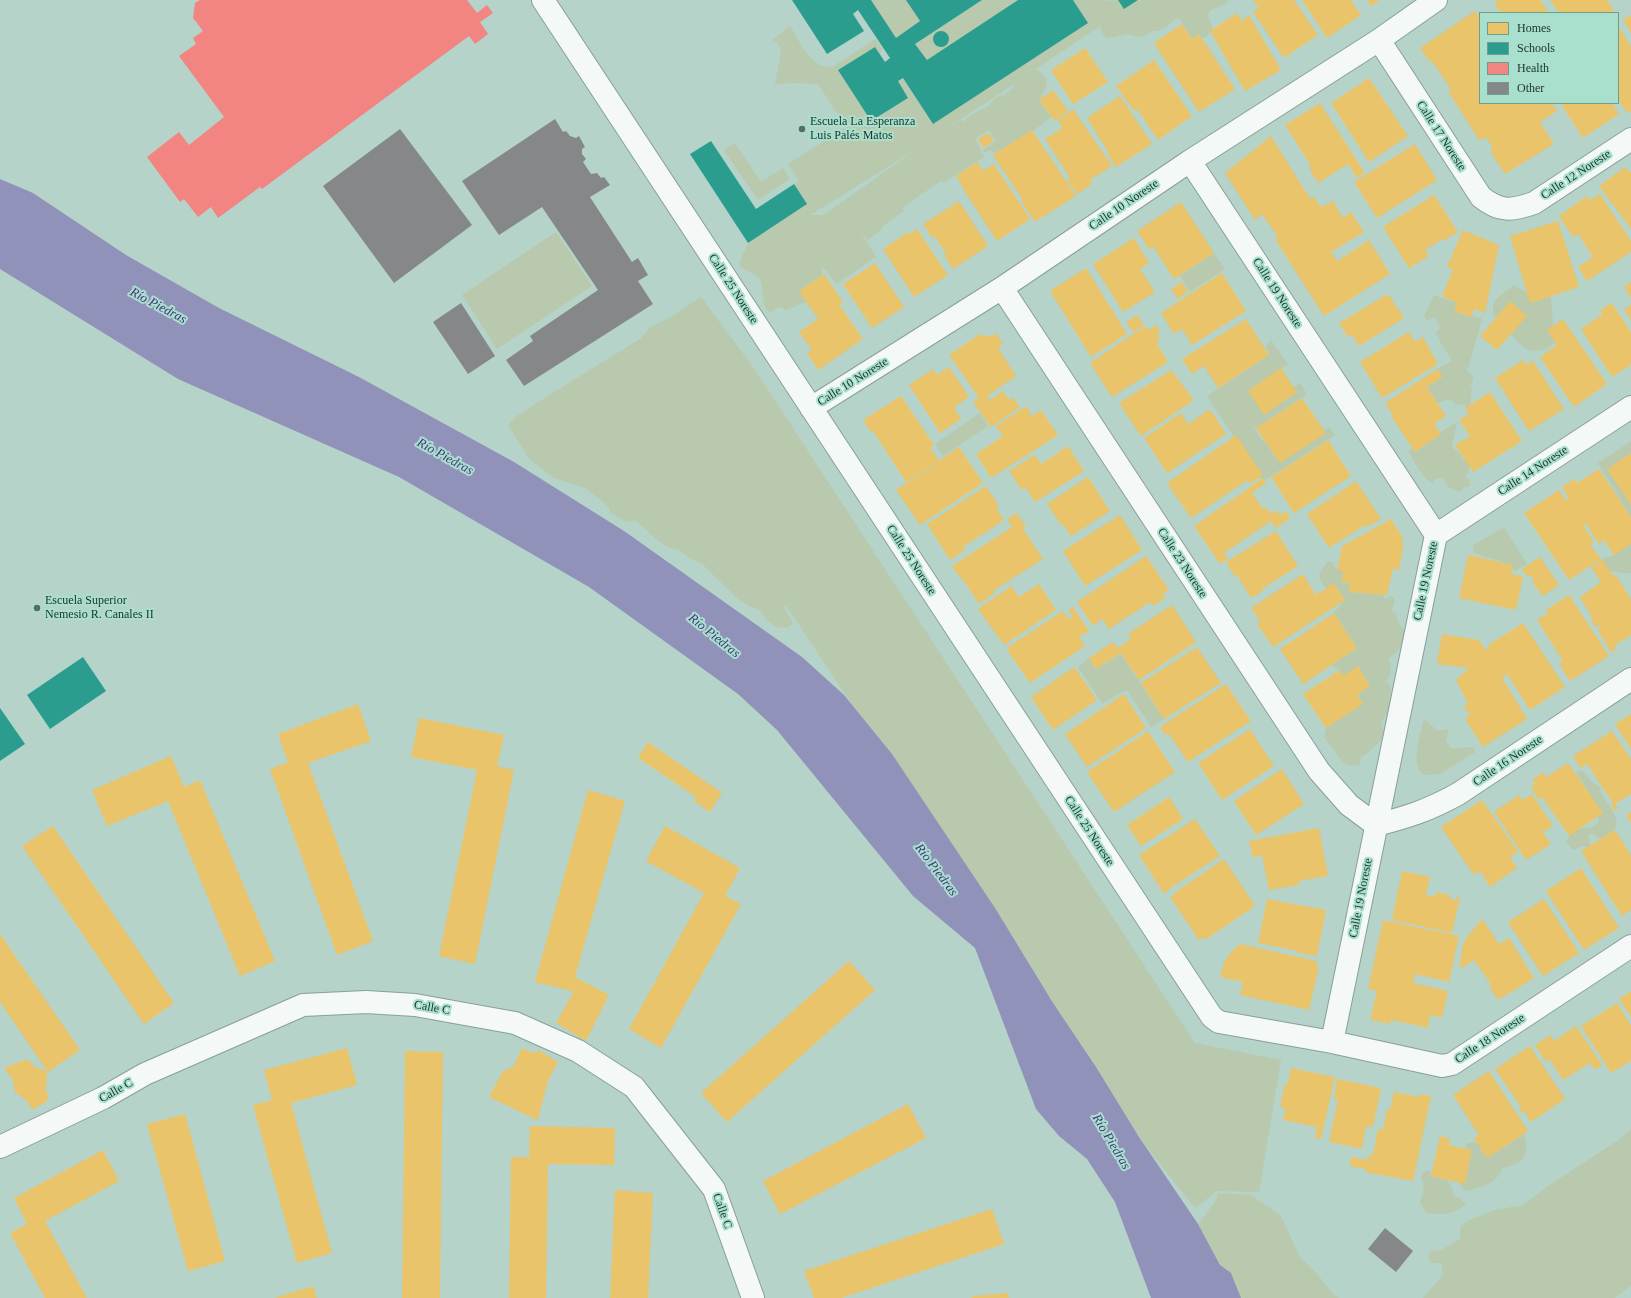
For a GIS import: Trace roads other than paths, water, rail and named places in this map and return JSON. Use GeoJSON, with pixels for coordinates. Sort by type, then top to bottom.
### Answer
{"type":"FeatureCollection","features":[{"type":"Feature","properties":{"kind":"street","name":"Calle 25 Noreste"},"geometry":{"type":"LineString","coordinates":[[543,0],[1212,1017],[1219,1022],[1332,1042]]}},
{"type":"Feature","properties":{"kind":"street","name":"Calle 10 Noreste"},"geometry":{"type":"LineString","coordinates":[[811,408],[1002,288],[1190,161],[1379,40],[1436,0]]}},
{"type":"Feature","properties":{"kind":"street","name":"Calle 17 Noreste"},"geometry":{"type":"LineString","coordinates":[[1379,40],[1481,197],[1491,205],[1502,209],[1519,208]]}},
{"type":"Feature","properties":{"kind":"street","name":"Calle 12 Noreste"},"geometry":{"type":"LineString","coordinates":[[1519,208],[1534,203],[1631,139]]}},
{"type":"Feature","properties":{"kind":"street","name":"Calle 19 Noreste"},"geometry":{"type":"LineString","coordinates":[[1190,161],[1436,535],[1332,1042]]}},
{"type":"Feature","properties":{"kind":"street","name":"Calle 23 Noreste"},"geometry":{"type":"LineString","coordinates":[[1002,288],[1319,772],[1349,805],[1376,825]]}},
{"type":"Feature","properties":{"kind":"street","name":"Calle 14 Noreste"},"geometry":{"type":"LineString","coordinates":[[1436,535],[1631,407]]}},
{"type":"Feature","properties":{"kind":"street","name":"Calle 16 Noreste"},"geometry":{"type":"LineString","coordinates":[[1376,825],[1434,807],[1458,794],[1631,679]]}},
{"type":"Feature","properties":{"kind":"street","name":"Calle 18 Noreste"},"geometry":{"type":"LineString","coordinates":[[1332,1042],[1432,1065],[1442,1066],[1452,1064],[1631,946]]}},
{"type":"Feature","properties":{"kind":"street","name":"Calle C"},"geometry":{"type":"LineString","coordinates":[[0,1147],[103,1098],[145,1074],[303,1005],[366,1002],[415,1005],[515,1023],[578,1050],[634,1087],[714,1189],[754,1298]]}},
{"type":"Feature","properties":{"kind":"water","name":"Río Piedras"},"geometry":{"type":"Polygon","coordinates":[[[0,179],[33,193],[126,255],[219,308],[359,377],[514,462],[624,531],[802,657],[844,695],[892,754],[995,908],[1053,1003],[1096,1067],[1139,1137],[1198,1224],[1220,1265],[1231,1273],[1241,1298],[1151,1298],[1115,1202],[1087,1159],[1059,1136],[1036,1109],[975,948],[913,896],[777,730],[738,694],[589,587],[399,477],[178,379],[0,269],[0,179]]]}},
{"type":"Feature","properties":{"kind":"place","name":"Escuela La Esperanza Luis Palés Matos"},"geometry":{"type":"Point","coordinates":[802,129]}},
{"type":"Feature","properties":{"kind":"place","name":"Escuela Superior Nemesio R. Canales II"},"geometry":{"type":"Point","coordinates":[37,608]}}]}
